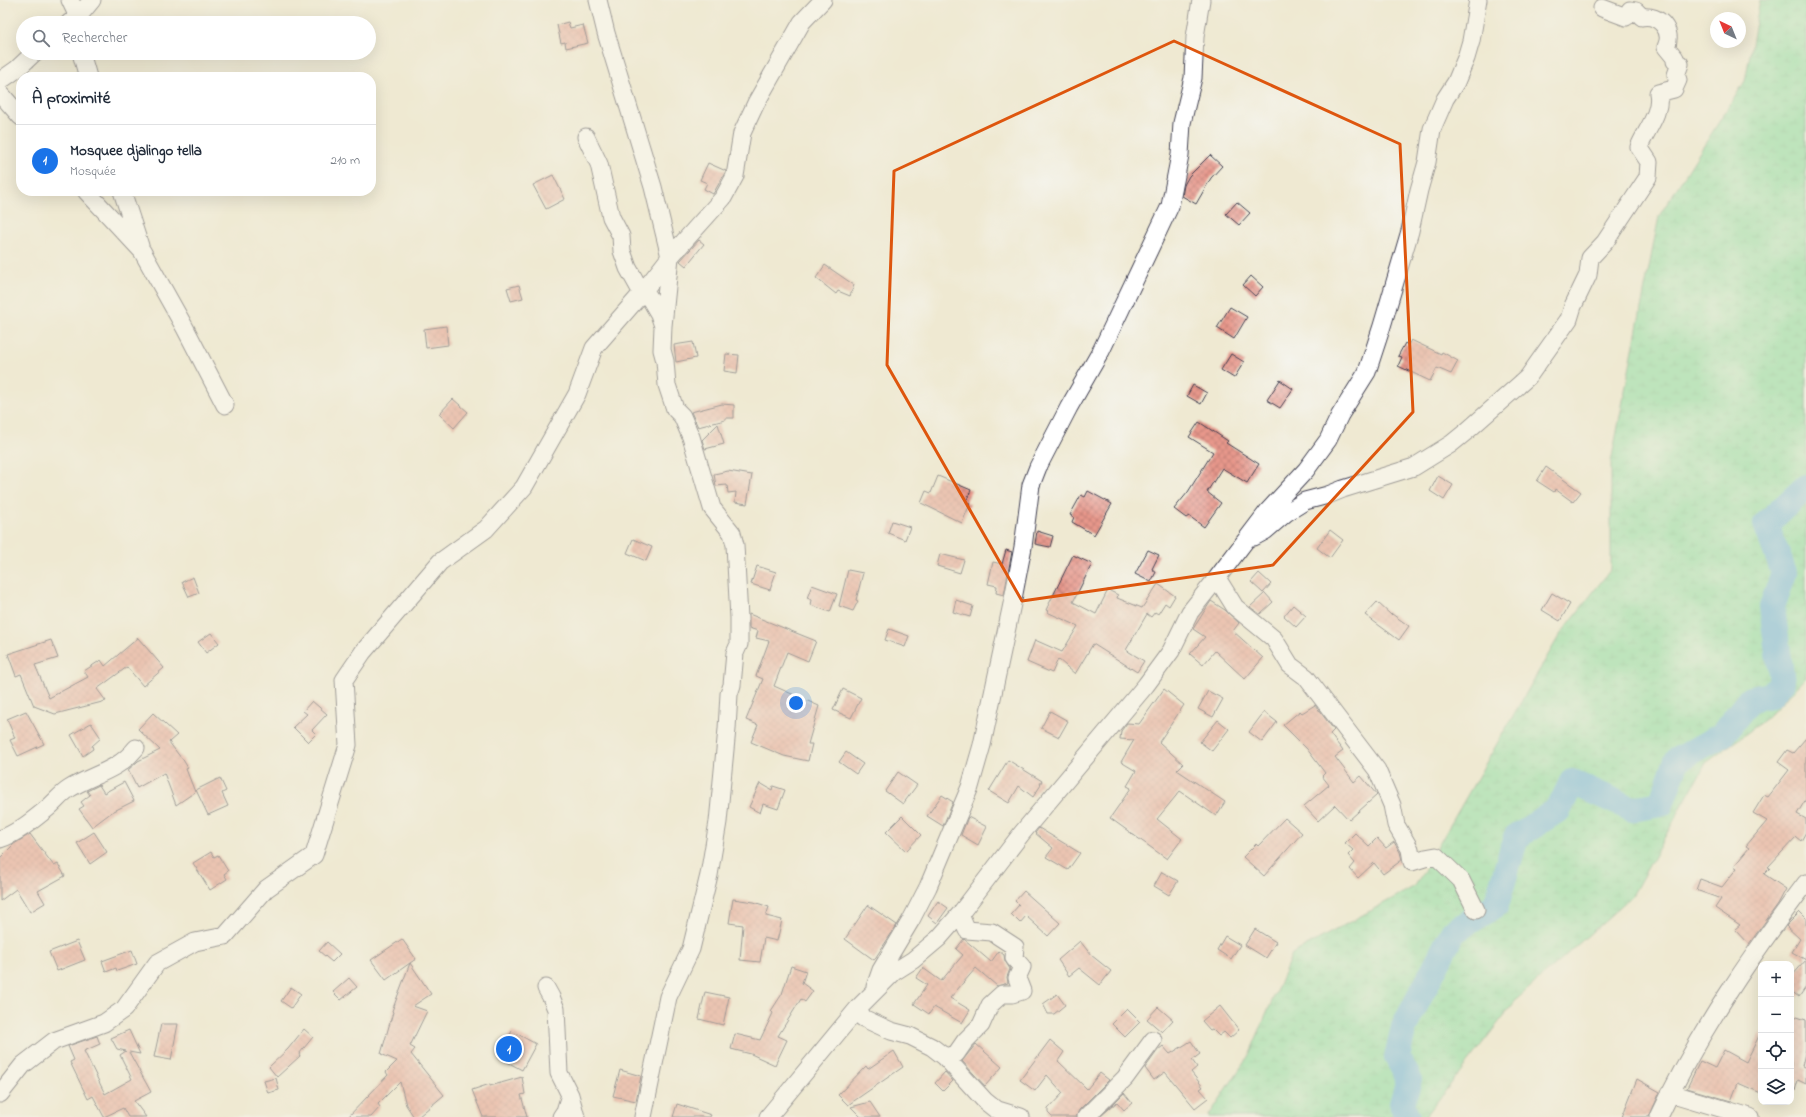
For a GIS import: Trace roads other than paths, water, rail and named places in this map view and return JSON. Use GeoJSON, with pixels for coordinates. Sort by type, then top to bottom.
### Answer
{"type":"FeatureCollection","features":[{"type":"Feature","properties":{"kind":"street"},"geometry":{"type":"LineString","coordinates":[[70,0],[74,16]]}},
{"type":"Feature","properties":{"kind":"street"},"geometry":{"type":"LineString","coordinates":[[79,16],[92,0]]}},
{"type":"Feature","properties":{"kind":"street"},"geometry":{"type":"LineString","coordinates":[[598,0],[606,33],[653,187],[670,257],[662,350],[671,399],[675,409],[682,416],[690,437],[712,508],[732,533],[735,546],[739,624],[739,644],[735,653],[732,685],[729,694],[718,822],[709,875],[691,949],[668,997],[643,1117]]}},
{"type":"Feature","properties":{"kind":"street"},"geometry":{"type":"LineString","coordinates":[[0,1094],[23,1065],[54,1041],[104,1023],[124,1009],[157,963],[195,942],[225,936],[266,889],[314,855],[348,745],[344,680],[362,652],[440,562],[486,529],[524,487],[577,394],[594,348],[642,293],[670,257],[723,198],[735,176],[742,133],[756,103],[802,22],[823,0]]}},
{"type":"Feature","properties":{"kind":"street"},"geometry":{"type":"LineString","coordinates":[[873,991],[881,970],[911,920],[928,887],[970,787],[982,745],[1024,547],[1031,485],[1038,467],[1069,407],[1102,351],[1170,206],[1180,155],[1182,123],[1193,78],[1195,37],[1201,0]]}},
{"type":"Feature","properties":{"kind":"street"},"geometry":{"type":"LineString","coordinates":[[768,1117],[873,991],[894,972],[913,960],[939,938],[960,914],[1022,833],[1146,685],[1171,651],[1190,612],[1282,495],[1306,470],[1328,440],[1340,415],[1367,372],[1391,299],[1410,231],[1427,162],[1432,129],[1445,99],[1456,82],[1466,58],[1471,41],[1478,0]]}},
{"type":"Feature","properties":{"kind":"street"},"geometry":{"type":"LineString","coordinates":[[1247,540],[1265,531],[1286,513],[1305,501],[1408,470],[1451,444],[1528,376],[1569,319],[1573,306],[1588,275],[1590,258],[1609,236],[1648,177],[1649,162],[1639,147],[1653,121],[1659,99],[1658,93],[1674,89],[1678,80],[1676,75],[1680,64],[1666,47],[1669,40],[1667,30],[1663,22],[1648,16],[1642,17],[1636,11],[1630,10],[1626,17],[1602,8]]}},
{"type":"Feature","properties":{"kind":"street"},"geometry":{"type":"LineString","coordinates":[[0,81],[27,60]]}},
{"type":"Feature","properties":{"kind":"street"},"geometry":{"type":"LineString","coordinates":[[83,60],[87,72]]}},
{"type":"Feature","properties":{"kind":"street"},"geometry":{"type":"LineString","coordinates":[[0,93],[16,111]]}},
{"type":"Feature","properties":{"kind":"street"},"geometry":{"type":"LineString","coordinates":[[586,137],[599,164],[611,217],[621,236],[623,257],[642,293],[649,297],[659,314],[663,326]]}},
{"type":"Feature","properties":{"kind":"street"},"geometry":{"type":"LineString","coordinates":[[91,196],[142,251]]}},
{"type":"Feature","properties":{"kind":"street"},"geometry":{"type":"LineString","coordinates":[[124,196],[142,251],[185,328],[225,405]]}},
{"type":"Feature","properties":{"kind":"street"},"geometry":{"type":"LineString","coordinates":[[1217,578],[1234,607],[1274,639],[1290,665],[1306,677],[1358,743],[1377,770],[1392,806],[1396,825],[1410,849],[1412,862],[1436,856],[1460,880],[1476,910]]}},
{"type":"Feature","properties":{"kind":"street"},"geometry":{"type":"LineString","coordinates":[[0,839],[19,829],[69,789],[119,765],[129,758],[136,748]]}},
{"type":"Feature","properties":{"kind":"street"},"geometry":{"type":"LineString","coordinates":[[1659,1117],[1670,1093],[1704,1030],[1773,927],[1806,883]]}},
{"type":"Feature","properties":{"kind":"street"},"geometry":{"type":"LineString","coordinates":[[946,1057],[956,1054],[965,1041],[981,1025],[990,1006],[1002,994],[1012,994],[1022,991],[1017,978],[1022,967],[1014,958],[1015,947],[992,932],[966,930],[960,914]]}},
{"type":"Feature","properties":{"kind":"street"},"geometry":{"type":"LineString","coordinates":[[546,988],[552,997],[556,1009],[559,1073],[570,1095],[576,1117]]}},
{"type":"Feature","properties":{"kind":"street"},"geometry":{"type":"LineString","coordinates":[[858,1008],[863,1018],[891,1031],[910,1036],[932,1047],[946,1057],[985,1101],[995,1109],[1021,1117]]}},
{"type":"Feature","properties":{"kind":"street"},"geometry":{"type":"LineString","coordinates":[[1086,1117],[1125,1078],[1153,1040]]}},
{"type":"Feature","properties":{"kind":"street"},"geometry":{"type":"LineString","coordinates":[[1670,1093],[1750,1117]]}},
{"type":"Feature","properties":{"kind":"street"},"geometry":{"type":"LineString","coordinates":[[561,1117],[565,1111],[570,1095]]}},
{"type":"Feature","properties":{"kind":"waterway"},"geometry":{"type":"LineString","coordinates":[[1407,1117],[1402,1104],[1409,1079],[1397,1057],[1404,1027],[1453,932],[1496,905],[1516,837],[1559,809],[1572,782],[1632,809],[1661,804],[1677,760],[1722,735],[1750,699],[1771,695],[1782,682],[1772,607],[1784,573],[1766,524],[1806,487]]}},
{"type":"Feature","properties":{"kind":"place","name":"Mosquee djalingo tella"},"geometry":{"type":"Point","coordinates":[509,1049]}}]}
